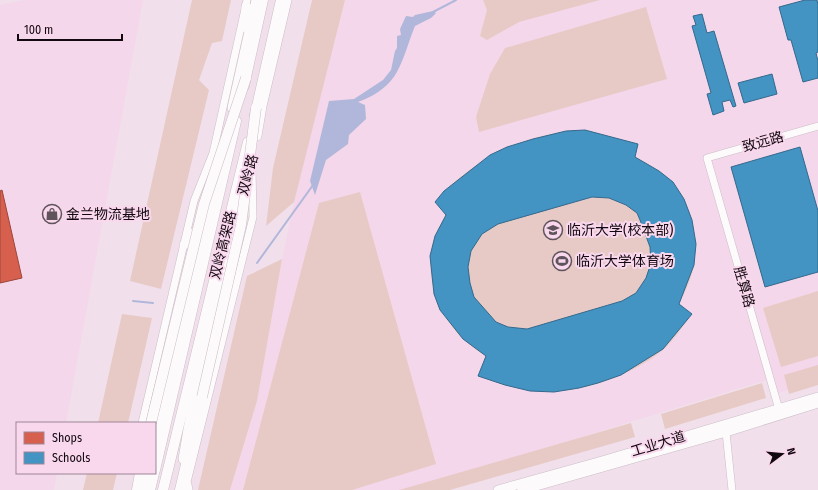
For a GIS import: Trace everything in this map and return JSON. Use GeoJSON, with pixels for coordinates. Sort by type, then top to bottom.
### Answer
{"type":"FeatureCollection","features":[{"type":"Feature","properties":{"kind":"highway","name":"双岭高架路"},"geometry":{"type":"LineString","coordinates":[[156,466],[264,0]]}},
{"type":"Feature","properties":{"kind":"highway","name":"双岭高架路"},"geometry":{"type":"LineString","coordinates":[[162,490],[281,0]]}},
{"type":"Feature","properties":{"kind":"highway"},"geometry":{"type":"LineString","coordinates":[[151,422],[204,204],[246,78]]}},
{"type":"Feature","properties":{"kind":"highway"},"geometry":{"type":"LineString","coordinates":[[184,489],[202,397],[241,225],[256,108]]}},
{"type":"Feature","properties":{"kind":"highway"},"geometry":{"type":"LineString","coordinates":[[137,490],[140,474]]}},
{"type":"Feature","properties":{"kind":"highway"},"geometry":{"type":"LineString","coordinates":[[150,490],[154,474]]}},
{"type":"Feature","properties":{"kind":"main road"},"geometry":{"type":"LineString","coordinates":[[156,439],[208,216],[256,0]]}},
{"type":"Feature","properties":{"kind":"main road","name":"双岭路"},"geometry":{"type":"LineString","coordinates":[[184,489],[193,399],[228,242],[252,167],[262,106],[287,0]]}},
{"type":"Feature","properties":{"kind":"main road"},"geometry":{"type":"LineString","coordinates":[[246,46],[247,3]]}},
{"type":"Feature","properties":{"kind":"main road"},"geometry":{"type":"LineString","coordinates":[[184,245],[208,216]]}},
{"type":"Feature","properties":{"kind":"main road","name":"工业大道"},"geometry":{"type":"LineString","coordinates":[[522,490],[726,432],[818,397]]}},
{"type":"Feature","properties":{"kind":"main road","name":"工业大道"},"geometry":{"type":"LineString","coordinates":[[498,490],[779,412],[818,403]]}},
{"type":"Feature","properties":{"kind":"main road"},"geometry":{"type":"LineString","coordinates":[[141,490],[146,474]]}},
{"type":"Feature","properties":{"kind":"street"},"geometry":{"type":"LineString","coordinates":[[142,422],[194,201],[213,153],[247,3]]}},
{"type":"Feature","properties":{"kind":"street","name":"致远路"},"geometry":{"type":"LineString","coordinates":[[707,158],[818,126]]}},
{"type":"Feature","properties":{"kind":"street","name":"胜算路"},"geometry":{"type":"LineString","coordinates":[[707,158],[779,412]]}},
{"type":"Feature","properties":{"kind":"street"},"geometry":{"type":"LineString","coordinates":[[184,489],[253,217],[252,167]]}},
{"type":"Feature","properties":{"kind":"street"},"geometry":{"type":"LineString","coordinates":[[726,432],[732,490]]}},
{"type":"Feature","properties":{"kind":"street"},"geometry":{"type":"LineString","coordinates":[[133,490],[135,474]]}},
{"type":"Feature","properties":{"kind":"shaded area","name":"金兰物流基地"},"geometry":{"type":"Polygon","coordinates":[[[24,0],[143,0],[66,422],[16,422],[16,474],[57,474],[54,490],[0,490],[0,5],[24,0]]]}},
{"type":"Feature","properties":{"kind":"shaded area"},"geometry":{"type":"Polygon","coordinates":[[[192,0],[231,0],[222,41],[212,43],[199,80],[209,90],[161,289],[130,281],[192,0]]]}},
{"type":"Feature","properties":{"kind":"shaded area"},"geometry":{"type":"Polygon","coordinates":[[[312,0],[345,0],[294,202],[266,226],[273,168],[312,0]]]}},
{"type":"Feature","properties":{"kind":"shaded area","name":"临沂大学(校本部)"},"geometry":{"type":"Polygon","coordinates":[[[345,0],[818,0],[818,381],[775,394],[770,379],[410,490],[230,490],[257,401],[282,259],[299,179],[345,0]]]}},
{"type":"Feature","properties":{"kind":"shaded area"},"geometry":{"type":"Polygon","coordinates":[[[483,0],[600,0],[519,22],[487,40],[480,36],[487,10],[483,0]]]}},
{"type":"Feature","properties":{"kind":"shaded area"},"geometry":{"type":"Polygon","coordinates":[[[646,7],[667,79],[479,132],[476,117],[490,74],[505,48],[646,7]]]}},
{"type":"Feature","properties":{"kind":"shaded area","name":"临沂大学体育场"},"geometry":{"type":"Polygon","coordinates":[[[585,130],[638,144],[635,157],[665,175],[680,191],[689,210],[692,221],[695,253],[692,274],[679,304],[692,314],[663,350],[634,369],[599,383],[563,391],[545,392],[515,388],[478,376],[486,356],[471,346],[458,334],[447,320],[433,289],[431,254],[436,234],[446,215],[435,202],[466,172],[483,160],[502,150],[542,136],[585,130]]]}},
{"type":"Feature","properties":{"kind":"shaded area"},"geometry":{"type":"Polygon","coordinates":[[[360,192],[436,464],[352,490],[243,490],[319,203],[360,192]]]}},
{"type":"Feature","properties":{"kind":"shaded area"},"geometry":{"type":"Polygon","coordinates":[[[282,259],[257,401],[230,490],[198,490],[247,276],[282,259]]]}},
{"type":"Feature","properties":{"kind":"shaded area"},"geometry":{"type":"Polygon","coordinates":[[[818,291],[818,356],[781,367],[763,308],[818,291]]]}},
{"type":"Feature","properties":{"kind":"shaded area"},"geometry":{"type":"Polygon","coordinates":[[[122,314],[152,318],[128,422],[98,422],[122,314]]]}},
{"type":"Feature","properties":{"kind":"shaded area"},"geometry":{"type":"Polygon","coordinates":[[[818,365],[818,385],[789,394],[784,375],[818,365]]]}},
{"type":"Feature","properties":{"kind":"shaded area"},"geometry":{"type":"Polygon","coordinates":[[[762,383],[766,398],[665,429],[661,414],[762,383]]]}},
{"type":"Feature","properties":{"kind":"shaded area"},"geometry":{"type":"Polygon","coordinates":[[[631,423],[635,437],[450,490],[399,490],[631,423]]]}},
{"type":"Feature","properties":{"kind":"shaded area"},"geometry":{"type":"Polygon","coordinates":[[[87,474],[117,474],[113,490],[83,490],[87,474]]]}},
{"type":"Feature","properties":{"kind":"water"},"geometry":{"type":"Polygon","coordinates":[[[433,11],[436,13],[431,18],[415,26],[402,62],[391,81],[383,89],[372,96],[358,102],[365,105],[366,119],[349,135],[348,144],[326,160],[315,195],[310,181],[329,101],[354,99],[383,80],[391,70],[397,48],[397,36],[401,35],[400,29],[406,16],[413,17],[415,15],[433,11]]]}},
{"type":"Feature","properties":{"kind":"building: Shops"},"geometry":{"type":"Polygon","coordinates":[[[2,190],[22,278],[0,283],[0,191],[2,190]]]}},
{"type":"Feature","properties":{"kind":"building: Schools"},"geometry":{"type":"Polygon","coordinates":[[[805,0],[817,0],[818,5],[818,52],[816,53],[818,61],[818,78],[803,82],[791,40],[788,40],[779,7],[805,0]]]}},
{"type":"Feature","properties":{"kind":"building: Schools"},"geometry":{"type":"Polygon","coordinates":[[[702,14],[707,33],[714,31],[736,106],[733,107],[730,100],[722,102],[724,111],[713,115],[707,94],[711,93],[692,26],[696,25],[693,16],[702,14]]]}},
{"type":"Feature","properties":{"kind":"building: Schools"},"geometry":{"type":"Polygon","coordinates":[[[772,74],[777,94],[744,103],[738,83],[772,74]]]}},
{"type":"Feature","properties":{"kind":"building: Schools","name":"临沂大学体育场"},"geometry":{"type":"Polygon","coordinates":[[[585,130],[638,144],[635,157],[659,171],[673,182],[684,199],[692,220],[696,244],[694,265],[679,304],[692,314],[663,349],[621,375],[579,388],[554,392],[530,391],[478,376],[486,356],[463,339],[440,310],[434,294],[430,256],[435,236],[446,215],[435,202],[444,191],[490,155],[507,147],[566,131],[585,130]],[[592,197],[498,224],[482,234],[471,251],[468,267],[470,283],[474,297],[496,322],[508,327],[527,329],[622,301],[636,293],[646,278],[651,263],[650,247],[637,213],[626,205],[609,198],[592,197]]]}},
{"type":"Feature","properties":{"kind":"building: Schools"},"geometry":{"type":"Polygon","coordinates":[[[800,147],[818,211],[818,272],[765,287],[731,167],[800,147]]]}},
{"type":"Feature","properties":{"kind":"waterway"},"geometry":{"type":"LineString","coordinates":[[433,12],[456,0]]}},
{"type":"Feature","properties":{"kind":"waterway"},"geometry":{"type":"LineString","coordinates":[[257,263],[313,185]]}},
{"type":"Feature","properties":{"kind":"waterway"},"geometry":{"type":"LineString","coordinates":[[133,301],[153,303]]}},
{"type":"Feature","properties":{"kind":"place","name":"金兰物流基地"},"geometry":{"type":"Point","coordinates":[52,214]}},
{"type":"Feature","properties":{"kind":"place","name":"临沂大学(校本部)"},"geometry":{"type":"Point","coordinates":[553,230]}},
{"type":"Feature","properties":{"kind":"place","name":"临沂大学体育场"},"geometry":{"type":"Point","coordinates":[562,261]}}]}
